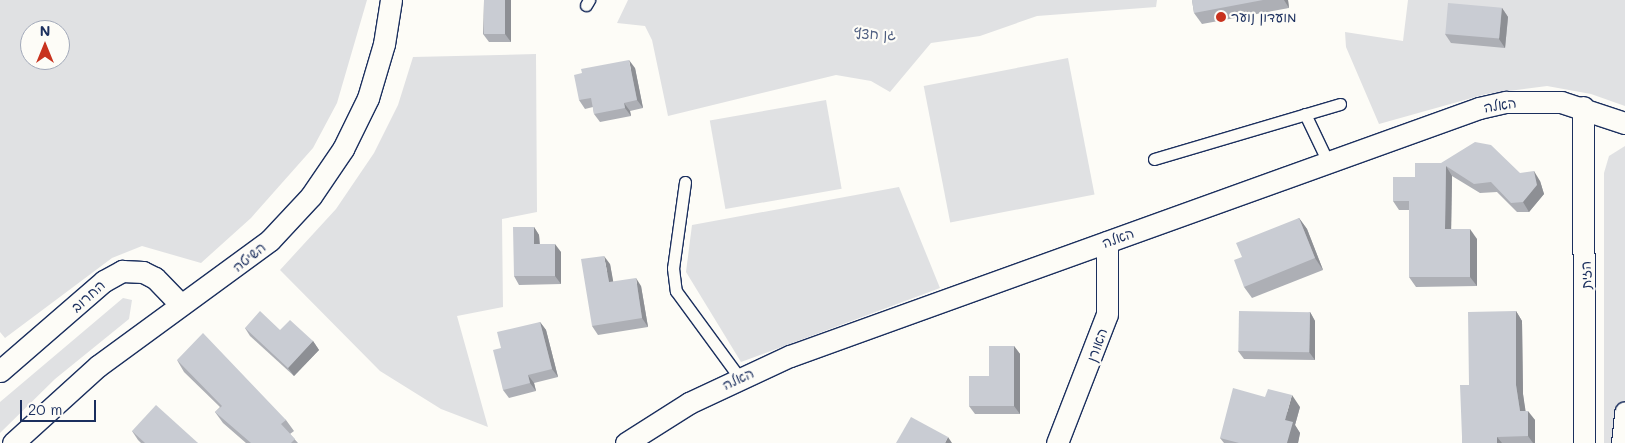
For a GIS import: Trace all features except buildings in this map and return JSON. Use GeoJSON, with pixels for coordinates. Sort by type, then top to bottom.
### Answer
{"type":"FeatureCollection","features":[{"type":"Feature","properties":{"kind":"street","name":"השיטה"},"geometry":{"type":"LineString","coordinates":[[12,443],[98,366],[270,240],[311,196],[343,149],[368,98],[384,44],[391,0]]}},
{"type":"Feature","properties":{"kind":"street","name":"האלה"},"geometry":{"type":"LineString","coordinates":[[626,443],[739,377],[1328,162],[1497,104],[1534,101],[1583,107],[1625,123]]}},
{"type":"Feature","properties":{"kind":"street","name":"הזית"},"geometry":{"type":"LineString","coordinates":[[1583,107],[1584,443]]}},
{"type":"Feature","properties":{"kind":"street","name":"האורן"},"geometry":{"type":"LineString","coordinates":[[1056,443],[1106,321],[1110,288],[1107,242]]}},
{"type":"Feature","properties":{"kind":"street","name":"החרוב"},"geometry":{"type":"LineString","coordinates":[[0,371],[104,281],[122,271],[143,272],[155,278],[181,305]]}},
{"type":"Feature","properties":{"kind":"street"},"geometry":{"type":"LineString","coordinates":[[1622,443],[1625,412]]}},
{"type":"Feature","properties":{"kind":"lane"},"geometry":{"type":"LineString","coordinates":[[1154,159],[1340,104]]}},
{"type":"Feature","properties":{"kind":"lane"},"geometry":{"type":"LineString","coordinates":[[1305,114],[1328,162]]}},
{"type":"Feature","properties":{"kind":"lane"},"geometry":{"type":"LineString","coordinates":[[685,182],[673,268],[676,291],[739,377]]}},
{"type":"Feature","properties":{"kind":"green space"},"geometry":{"type":"Polygon","coordinates":[[[0,0],[367,0],[337,103],[313,148],[251,218],[201,263],[142,246],[112,258],[5,338],[0,332],[0,0]]]}},
{"type":"Feature","properties":{"kind":"green space","name":"גן חצץ"},"geometry":{"type":"Polygon","coordinates":[[[628,0],[1157,0],[1156,7],[1037,16],[980,36],[931,43],[890,92],[871,81],[836,75],[668,116],[652,40],[645,26],[617,23],[628,0]]]}},
{"type":"Feature","properties":{"kind":"green space"},"geometry":{"type":"Polygon","coordinates":[[[1408,0],[1625,0],[1625,106],[1591,94],[1547,86],[1486,94],[1379,124],[1346,47],[1345,32],[1403,41],[1408,0]]]}},
{"type":"Feature","properties":{"kind":"green space"},"geometry":{"type":"Polygon","coordinates":[[[536,54],[537,212],[502,219],[503,307],[457,316],[488,427],[441,409],[380,371],[280,270],[336,209],[374,153],[398,105],[413,57],[536,54]]]}},
{"type":"Feature","properties":{"kind":"green space"},"geometry":{"type":"Polygon","coordinates":[[[1068,58],[1095,194],[950,222],[924,86],[1068,58]]]}},
{"type":"Feature","properties":{"kind":"green space"},"geometry":{"type":"Polygon","coordinates":[[[826,100],[842,189],[725,209],[710,120],[826,100]]]}},
{"type":"Feature","properties":{"kind":"green space"},"geometry":{"type":"Polygon","coordinates":[[[1625,146],[1625,443],[1604,443],[1604,173],[1609,156],[1625,146]]]}},
{"type":"Feature","properties":{"kind":"green space"},"geometry":{"type":"Polygon","coordinates":[[[899,187],[940,288],[741,362],[686,272],[692,225],[899,187]]]}},
{"type":"Feature","properties":{"kind":"green space"},"geometry":{"type":"Polygon","coordinates":[[[123,298],[132,300],[129,319],[55,379],[0,433],[0,402],[123,298]]]}},
{"type":"Feature","properties":{"kind":"place","name":"מועדון נוער"},"geometry":{"type":"Point","coordinates":[1221,17]}}]}
